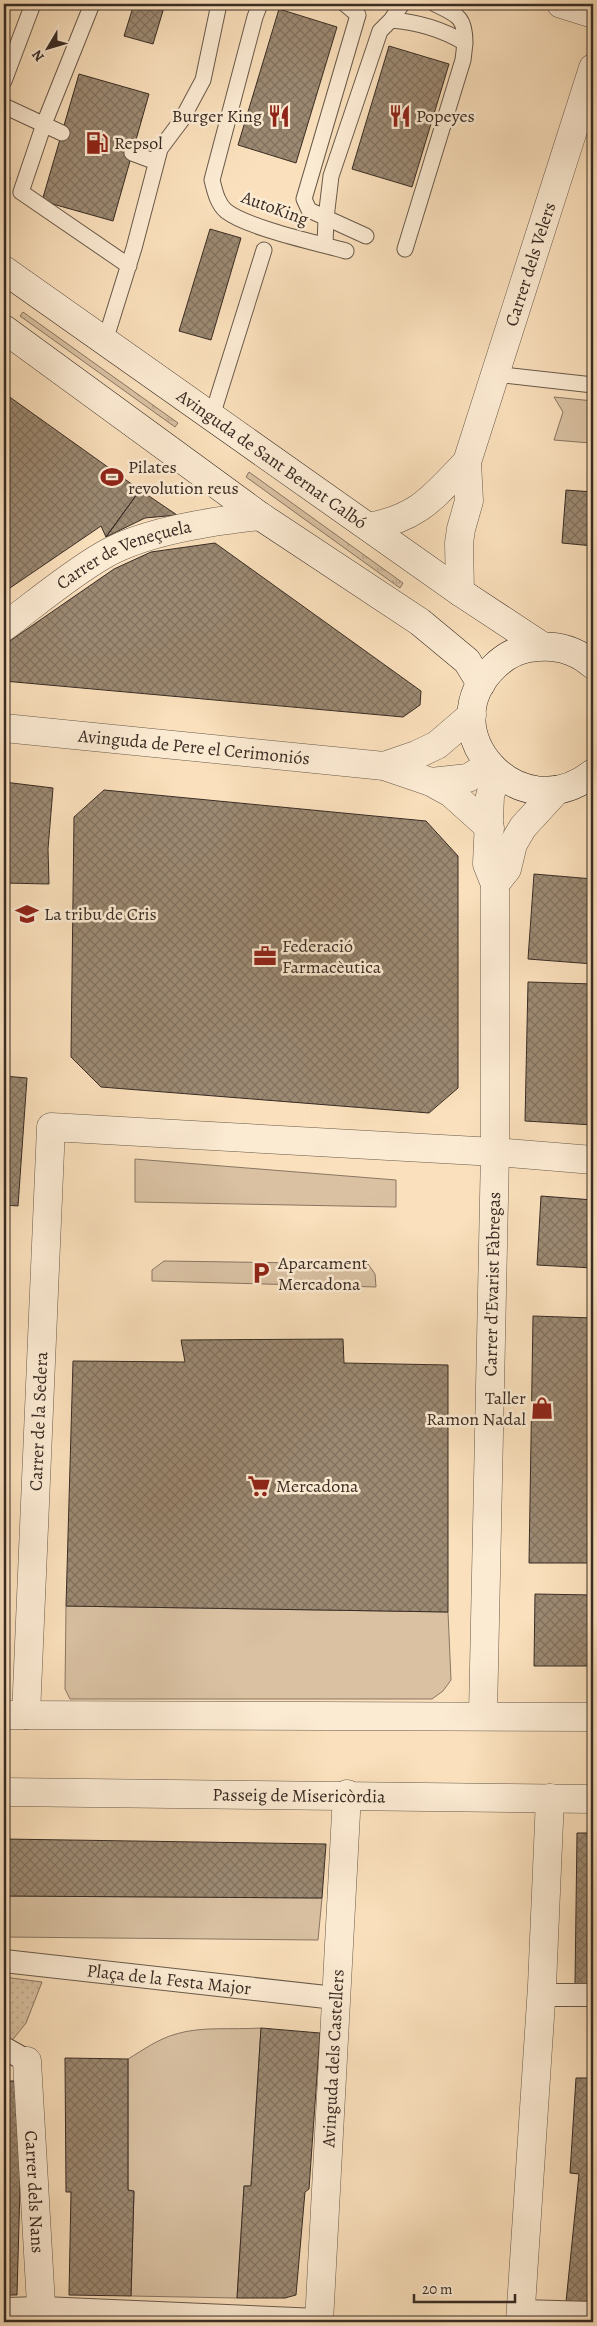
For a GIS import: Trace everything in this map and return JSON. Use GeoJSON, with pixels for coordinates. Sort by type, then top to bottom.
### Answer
{"type":"FeatureCollection","features":[{"type":"Feature","properties":{"kind":"street"},"geometry":{"type":"LineString","coordinates":[[561,4],[593,14]]}},
{"type":"Feature","properties":{"kind":"street","name":"Carrer dels Velers"},"geometry":{"type":"LineString","coordinates":[[460,592],[459,542],[469,501],[467,462],[593,68]]}},
{"type":"Feature","properties":{"kind":"street","name":"Avinguda de Sant Bernat Calbó"},"geometry":{"type":"LineString","coordinates":[[4,270],[460,592],[542,646]]}},
{"type":"Feature","properties":{"kind":"street"},"geometry":{"type":"LineString","coordinates":[[4,329],[260,516],[420,622],[467,661],[481,684]]}},
{"type":"Feature","properties":{"kind":"street","name":"Carrer dels Velers"},"geometry":{"type":"LineString","coordinates":[[369,527],[393,522],[418,510],[467,462]]}},
{"type":"Feature","properties":{"kind":"street","name":"Carrer de Veneçuela"},"geometry":{"type":"LineString","coordinates":[[4,627],[90,564],[115,549],[169,532],[225,519],[260,516]]}},
{"type":"Feature","properties":{"kind":"street"},"geometry":{"type":"LineString","coordinates":[[581,782],[531,790],[508,781],[493,769],[476,742],[472,715],[481,684],[500,661],[526,648],[558,647],[573,652],[593,665]]}},
{"type":"Feature","properties":{"kind":"street","name":"Avinguda de Pere el Cerimoniós"},"geometry":{"type":"LineString","coordinates":[[384,766],[416,755],[437,744],[472,715]]}},
{"type":"Feature","properties":{"kind":"street","name":"Avinguda de Pere el Cerimoniós"},"geometry":{"type":"LineString","coordinates":[[4,728],[384,766],[431,782],[462,801],[490,828]]}},
{"type":"Feature","properties":{"kind":"street","name":"Avinguda de Pere el Cerimoniós"},"geometry":{"type":"LineString","coordinates":[[431,782],[468,778],[493,769]]}},
{"type":"Feature","properties":{"kind":"street","name":"Carrer d'Evarist Fàbregas"},"geometry":{"type":"LineString","coordinates":[[483,1715],[495,1152],[495,884],[487,864],[490,828],[490,789],[493,769]]}},
{"type":"Feature","properties":{"kind":"street"},"geometry":{"type":"LineString","coordinates":[[495,884],[507,869],[513,844],[523,827],[581,782]]}},
{"type":"Feature","properties":{"kind":"street","name":"Carrer de la Sedera"},"geometry":{"type":"LineString","coordinates":[[15,1715],[51,1127],[495,1152]]}},
{"type":"Feature","properties":{"kind":"street"},"geometry":{"type":"LineString","coordinates":[[495,1152],[593,1160]]}},
{"type":"Feature","properties":{"kind":"street"},"geometry":{"type":"LineString","coordinates":[[15,1715],[483,1715],[593,1717]]}},
{"type":"Feature","properties":{"kind":"street","name":"Passeig de Misericòrdia"},"geometry":{"type":"LineString","coordinates":[[4,1792],[347,1794],[593,1799]]}},
{"type":"Feature","properties":{"kind":"street","name":"Avinguda dels Castellers"},"geometry":{"type":"LineString","coordinates":[[319,2321],[347,1794]]}},
{"type":"Feature","properties":{"kind":"street"},"geometry":{"type":"LineString","coordinates":[[550,1798],[541,1995],[521,2317],[593,2313]]}},
{"type":"Feature","properties":{"kind":"street","name":"Plaça de la Festa Major"},"geometry":{"type":"LineString","coordinates":[[4,1961],[335,1998]]}},
{"type":"Feature","properties":{"kind":"street"},"geometry":{"type":"LineString","coordinates":[[541,1995],[593,1995]]}},
{"type":"Feature","properties":{"kind":"street","name":"Carrer dels Nans"},"geometry":{"type":"LineString","coordinates":[[16,2054],[42,2315]]}},
{"type":"Feature","properties":{"kind":"street"},"geometry":{"type":"LineString","coordinates":[[4,2309],[42,2315],[319,2321]]}},
{"type":"Feature","properties":{"kind":"lane"},"geometry":{"type":"LineString","coordinates":[[4,81],[33,4]]}},
{"type":"Feature","properties":{"kind":"lane"},"geometry":{"type":"LineString","coordinates":[[92,4],[44,124],[21,192],[129,266]]}},
{"type":"Feature","properties":{"kind":"lane"},"geometry":{"type":"LineString","coordinates":[[105,341],[129,266],[160,149],[180,121],[203,80],[219,4]]}},
{"type":"Feature","properties":{"kind":"lane","name":"AutoKing"},"geometry":{"type":"LineString","coordinates":[[260,4],[212,180],[218,200],[225,210],[242,221],[346,251]]}},
{"type":"Feature","properties":{"kind":"lane","name":"AutoKing"},"geometry":{"type":"LineString","coordinates":[[345,4],[358,9],[304,199],[309,210],[366,236]]}},
{"type":"Feature","properties":{"kind":"lane"},"geometry":{"type":"LineString","coordinates":[[325,245],[331,176],[380,31],[391,20],[402,4]]}},
{"type":"Feature","properties":{"kind":"lane"},"geometry":{"type":"LineString","coordinates":[[405,249],[463,60],[465,27],[459,15],[435,4]]}},
{"type":"Feature","properties":{"kind":"lane"},"geometry":{"type":"LineString","coordinates":[[391,20],[414,22],[449,33],[465,43]]}},
{"type":"Feature","properties":{"kind":"lane"},"geometry":{"type":"LineString","coordinates":[[4,106],[62,133]]}},
{"type":"Feature","properties":{"kind":"lane"},"geometry":{"type":"LineString","coordinates":[[132,153],[156,162]]}},
{"type":"Feature","properties":{"kind":"lane"},"geometry":{"type":"LineString","coordinates":[[212,416],[264,250]]}},
{"type":"Feature","properties":{"kind":"lane"},"geometry":{"type":"LineString","coordinates":[[495,374],[593,385]]}},
{"type":"Feature","properties":{"kind":"green space"},"geometry":{"type":"Polygon","coordinates":[[[23,312],[178,423],[175,427],[20,316],[23,312]]]}},
{"type":"Feature","properties":{"kind":"green space"},"geometry":{"type":"Polygon","coordinates":[[[554,397],[593,401],[590,443],[554,440],[563,412],[554,397]]]}},
{"type":"Feature","properties":{"kind":"green space"},"geometry":{"type":"Polygon","coordinates":[[[249,472],[403,583],[400,588],[246,477],[249,472]]]}},
{"type":"Feature","properties":{"kind":"green space"},"geometry":{"type":"Polygon","coordinates":[[[135,1159],[396,1180],[396,1207],[135,1202],[135,1159]]]}},
{"type":"Feature","properties":{"kind":"green space"},"geometry":{"type":"Polygon","coordinates":[[[164,1261],[368,1264],[375,1274],[376,1287],[152,1281],[152,1270],[164,1261]]]}},
{"type":"Feature","properties":{"kind":"green space"},"geometry":{"type":"Polygon","coordinates":[[[66,1606],[448,1612],[451,1680],[443,1691],[432,1699],[70,1699],[65,1689],[66,1606]]]}},
{"type":"Feature","properties":{"kind":"green space"},"geometry":{"type":"Polygon","coordinates":[[[4,1896],[322,1898],[318,1940],[4,1937],[4,1896]]]}},
{"type":"Feature","properties":{"kind":"green space"},"geometry":{"type":"Polygon","coordinates":[[[4,1977],[42,1982],[26,2023],[10,2043],[4,2039],[4,1977]]]}},
{"type":"Feature","properties":{"kind":"green space"},"geometry":{"type":"Polygon","coordinates":[[[261,2028],[251,2186],[244,2186],[237,2298],[131,2296],[134,2192],[128,2190],[128,2059],[151,2045],[176,2034],[207,2029],[261,2028]]]}},
{"type":"Feature","properties":{"kind":"building"},"geometry":{"type":"Polygon","coordinates":[[[134,4],[165,4],[153,44],[124,36],[134,4]]]}},
{"type":"Feature","properties":{"kind":"building"},"geometry":{"type":"Polygon","coordinates":[[[279,9],[337,27],[296,163],[238,145],[279,9]]]}},
{"type":"Feature","properties":{"kind":"building","name":"Popeyes"},"geometry":{"type":"Polygon","coordinates":[[[389,46],[449,64],[412,187],[352,169],[389,46]]]}},
{"type":"Feature","properties":{"kind":"building","name":"Repsol"},"geometry":{"type":"Polygon","coordinates":[[[79,74],[149,94],[113,221],[42,201],[79,74]]]}},
{"type":"Feature","properties":{"kind":"building"},"geometry":{"type":"Polygon","coordinates":[[[4,157],[10,179],[4,181],[4,157]]]}},
{"type":"Feature","properties":{"kind":"building"},"geometry":{"type":"Polygon","coordinates":[[[210,229],[241,238],[211,340],[179,331],[210,229]]]}},
{"type":"Feature","properties":{"kind":"building"},"geometry":{"type":"Polygon","coordinates":[[[4,393],[140,490],[106,537],[101,526],[4,592],[4,393]]]}},
{"type":"Feature","properties":{"kind":"building"},"geometry":{"type":"Polygon","coordinates":[[[140,490],[177,515],[145,518],[106,537],[140,490]]]}},
{"type":"Feature","properties":{"kind":"building"},"geometry":{"type":"Polygon","coordinates":[[[566,490],[593,492],[593,546],[562,543],[566,490]]]}},
{"type":"Feature","properties":{"kind":"building"},"geometry":{"type":"Polygon","coordinates":[[[215,543],[421,691],[420,705],[403,717],[4,681],[4,645],[114,569],[151,552],[215,543]]]}},
{"type":"Feature","properties":{"kind":"building"},"geometry":{"type":"Polygon","coordinates":[[[4,782],[53,788],[48,849],[49,884],[4,883],[4,782]]]}},
{"type":"Feature","properties":{"kind":"building","name":"Federació Farmacèutica"},"geometry":{"type":"Polygon","coordinates":[[[104,790],[426,821],[458,856],[458,1088],[429,1113],[101,1087],[71,1057],[74,817],[104,790]]]}},
{"type":"Feature","properties":{"kind":"building"},"geometry":{"type":"Polygon","coordinates":[[[534,874],[593,879],[593,964],[528,959],[534,874]]]}},
{"type":"Feature","properties":{"kind":"building"},"geometry":{"type":"Polygon","coordinates":[[[528,982],[593,984],[593,1125],[525,1121],[528,982]]]}},
{"type":"Feature","properties":{"kind":"building"},"geometry":{"type":"Polygon","coordinates":[[[4,1076],[27,1078],[18,1206],[4,1205],[4,1076]]]}},
{"type":"Feature","properties":{"kind":"building"},"geometry":{"type":"Polygon","coordinates":[[[541,1196],[593,1200],[593,1268],[537,1265],[541,1196]]]}},
{"type":"Feature","properties":{"kind":"building"},"geometry":{"type":"Polygon","coordinates":[[[533,1316],[593,1318],[593,1563],[529,1563],[533,1316]]]}},
{"type":"Feature","properties":{"kind":"building","name":"Mercadona"},"geometry":{"type":"Polygon","coordinates":[[[343,1339],[344,1363],[448,1365],[448,1612],[66,1606],[73,1361],[185,1362],[181,1340],[343,1339]]]}},
{"type":"Feature","properties":{"kind":"building"},"geometry":{"type":"Polygon","coordinates":[[[535,1594],[593,1595],[593,1666],[534,1666],[535,1594]]]}},
{"type":"Feature","properties":{"kind":"building"},"geometry":{"type":"Polygon","coordinates":[[[577,1833],[593,1833],[593,1985],[575,1984],[577,1833]]]}},
{"type":"Feature","properties":{"kind":"building"},"geometry":{"type":"Polygon","coordinates":[[[4,1839],[326,1844],[322,1898],[4,1896],[4,1839]]]}},
{"type":"Feature","properties":{"kind":"building"},"geometry":{"type":"Polygon","coordinates":[[[261,2028],[320,2033],[309,2189],[305,2192],[296,2295],[285,2298],[237,2298],[244,2186],[251,2186],[261,2028]]]}},
{"type":"Feature","properties":{"kind":"building"},"geometry":{"type":"Polygon","coordinates":[[[65,2058],[128,2059],[128,2190],[134,2191],[131,2296],[69,2295],[71,2192],[66,2192],[65,2058]]]}},
{"type":"Feature","properties":{"kind":"building"},"geometry":{"type":"Polygon","coordinates":[[[576,2078],[593,2078],[593,2301],[566,2302],[579,2174],[570,2173],[576,2078]]]}},
{"type":"Feature","properties":{"kind":"building"},"geometry":{"type":"Polygon","coordinates":[[[4,2081],[23,2081],[17,2295],[4,2295],[4,2081]]]}},
{"type":"Feature","properties":{"kind":"building"},"geometry":{"type":"Polygon","coordinates":[[[4,2319],[23,2319],[23,2322],[4,2322],[4,2319]]]}},
{"type":"Feature","properties":{"kind":"building"},"geometry":{"type":"Polygon","coordinates":[[[66,2320],[124,2322],[66,2322],[66,2320]]]}},
{"type":"Feature","properties":{"kind":"place","name":"Burger King"},"geometry":{"type":"Point","coordinates":[279,116]}},
{"type":"Feature","properties":{"kind":"place","name":"Popeyes"},"geometry":{"type":"Point","coordinates":[400,116]}},
{"type":"Feature","properties":{"kind":"place","name":"Repsol"},"geometry":{"type":"Point","coordinates":[97,143]}},
{"type":"Feature","properties":{"kind":"place","name":"Pilates revolution reus"},"geometry":{"type":"Point","coordinates":[112,477]}},
{"type":"Feature","properties":{"kind":"place","name":"La tribu de Cris"},"geometry":{"type":"Point","coordinates":[27,914]}},
{"type":"Feature","properties":{"kind":"place","name":"Federació Farmacèutica"},"geometry":{"type":"Point","coordinates":[265,956]}},
{"type":"Feature","properties":{"kind":"place","name":"Aparcament Mercadona"},"geometry":{"type":"Point","coordinates":[261,1273]}},
{"type":"Feature","properties":{"kind":"place","name":"Taller Ramon Nadal"},"geometry":{"type":"Point","coordinates":[542,1408]}},
{"type":"Feature","properties":{"kind":"place","name":"Mercadona"},"geometry":{"type":"Point","coordinates":[259,1486]}}]}
